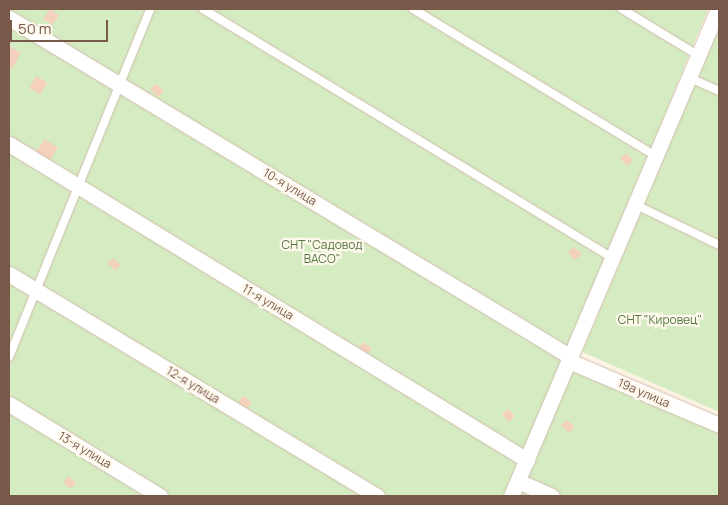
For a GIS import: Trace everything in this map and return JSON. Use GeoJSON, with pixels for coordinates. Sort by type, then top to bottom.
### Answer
{"type":"FeatureCollection","features":[{"type":"Feature","properties":{"kind":"street"},"geometry":{"type":"LineString","coordinates":[[511,496],[718,9]]}},
{"type":"Feature","properties":{"kind":"street","name":"10-я улица"},"geometry":{"type":"LineString","coordinates":[[9,18],[570,359]]}},
{"type":"Feature","properties":{"kind":"street","name":"11-я улица"},"geometry":{"type":"LineString","coordinates":[[9,144],[527,460]]}},
{"type":"Feature","properties":{"kind":"street","name":"12-я улица"},"geometry":{"type":"LineString","coordinates":[[9,274],[377,496]]}},
{"type":"Feature","properties":{"kind":"street","name":"19а улица"},"geometry":{"type":"LineString","coordinates":[[570,359],[719,425]]}},
{"type":"Feature","properties":{"kind":"street","name":"13-я улица"},"geometry":{"type":"LineString","coordinates":[[9,404],[160,496]]}},
{"type":"Feature","properties":{"kind":"street"},"geometry":{"type":"LineString","coordinates":[[518,482],[552,496]]}},
{"type":"Feature","properties":{"kind":"lane"},"geometry":{"type":"LineString","coordinates":[[9,357],[38,291],[78,186],[150,9]]}},
{"type":"Feature","properties":{"kind":"lane"},"geometry":{"type":"LineString","coordinates":[[203,9],[613,258]]}},
{"type":"Feature","properties":{"kind":"lane"},"geometry":{"type":"LineString","coordinates":[[413,9],[656,156]]}},
{"type":"Feature","properties":{"kind":"lane"},"geometry":{"type":"LineString","coordinates":[[622,9],[699,56]]}},
{"type":"Feature","properties":{"kind":"lane"},"geometry":{"type":"LineString","coordinates":[[690,78],[719,91]]}},
{"type":"Feature","properties":{"kind":"lane"},"geometry":{"type":"LineString","coordinates":[[636,205],[719,245]]}},
{"type":"Feature","properties":{"kind":"green space","name":"СНТ \"Садовод ВАСО\""},"geometry":{"type":"Polygon","coordinates":[[[9,9],[708,9],[564,361],[719,429],[719,496],[9,496],[9,9]]]}},
{"type":"Feature","properties":{"kind":"green space","name":"СНТ \"Кировец\""},"geometry":{"type":"Polygon","coordinates":[[[719,27],[719,412],[582,352],[719,27]]]}},
{"type":"Feature","properties":{"kind":"building"},"geometry":{"type":"Polygon","coordinates":[[[50,9],[59,15],[52,25],[43,19],[50,9]]]}},
{"type":"Feature","properties":{"kind":"building"},"geometry":{"type":"Polygon","coordinates":[[[9,46],[21,53],[12,69],[9,67],[9,46]]]}},
{"type":"Feature","properties":{"kind":"building"},"geometry":{"type":"Polygon","coordinates":[[[36,76],[47,82],[41,95],[29,88],[36,76]]]}},
{"type":"Feature","properties":{"kind":"building"},"geometry":{"type":"Polygon","coordinates":[[[156,84],[164,91],[158,97],[150,89],[156,84]]]}},
{"type":"Feature","properties":{"kind":"building"},"geometry":{"type":"Polygon","coordinates":[[[45,139],[58,148],[48,162],[35,153],[45,139]]]}},
{"type":"Feature","properties":{"kind":"building"},"geometry":{"type":"Polygon","coordinates":[[[626,153],[633,160],[627,166],[620,159],[626,153]]]}},
{"type":"Feature","properties":{"kind":"building"},"geometry":{"type":"Polygon","coordinates":[[[574,247],[582,254],[575,260],[568,252],[574,247]]]}},
{"type":"Feature","properties":{"kind":"building"},"geometry":{"type":"Polygon","coordinates":[[[113,258],[121,265],[115,270],[107,263],[113,258]]]}},
{"type":"Feature","properties":{"kind":"building"},"geometry":{"type":"Polygon","coordinates":[[[364,342],[372,349],[366,354],[359,347],[364,342]]]}},
{"type":"Feature","properties":{"kind":"building"},"geometry":{"type":"Polygon","coordinates":[[[244,396],[252,403],[246,408],[238,401],[244,396]]]}},
{"type":"Feature","properties":{"kind":"building"},"geometry":{"type":"Polygon","coordinates":[[[508,409],[515,416],[509,422],[502,414],[508,409]]]}},
{"type":"Feature","properties":{"kind":"building"},"geometry":{"type":"Polygon","coordinates":[[[567,420],[575,427],[569,433],[561,425],[567,420]]]}},
{"type":"Feature","properties":{"kind":"building"},"geometry":{"type":"Polygon","coordinates":[[[69,476],[76,483],[70,489],[63,482],[69,476]]]}}]}
